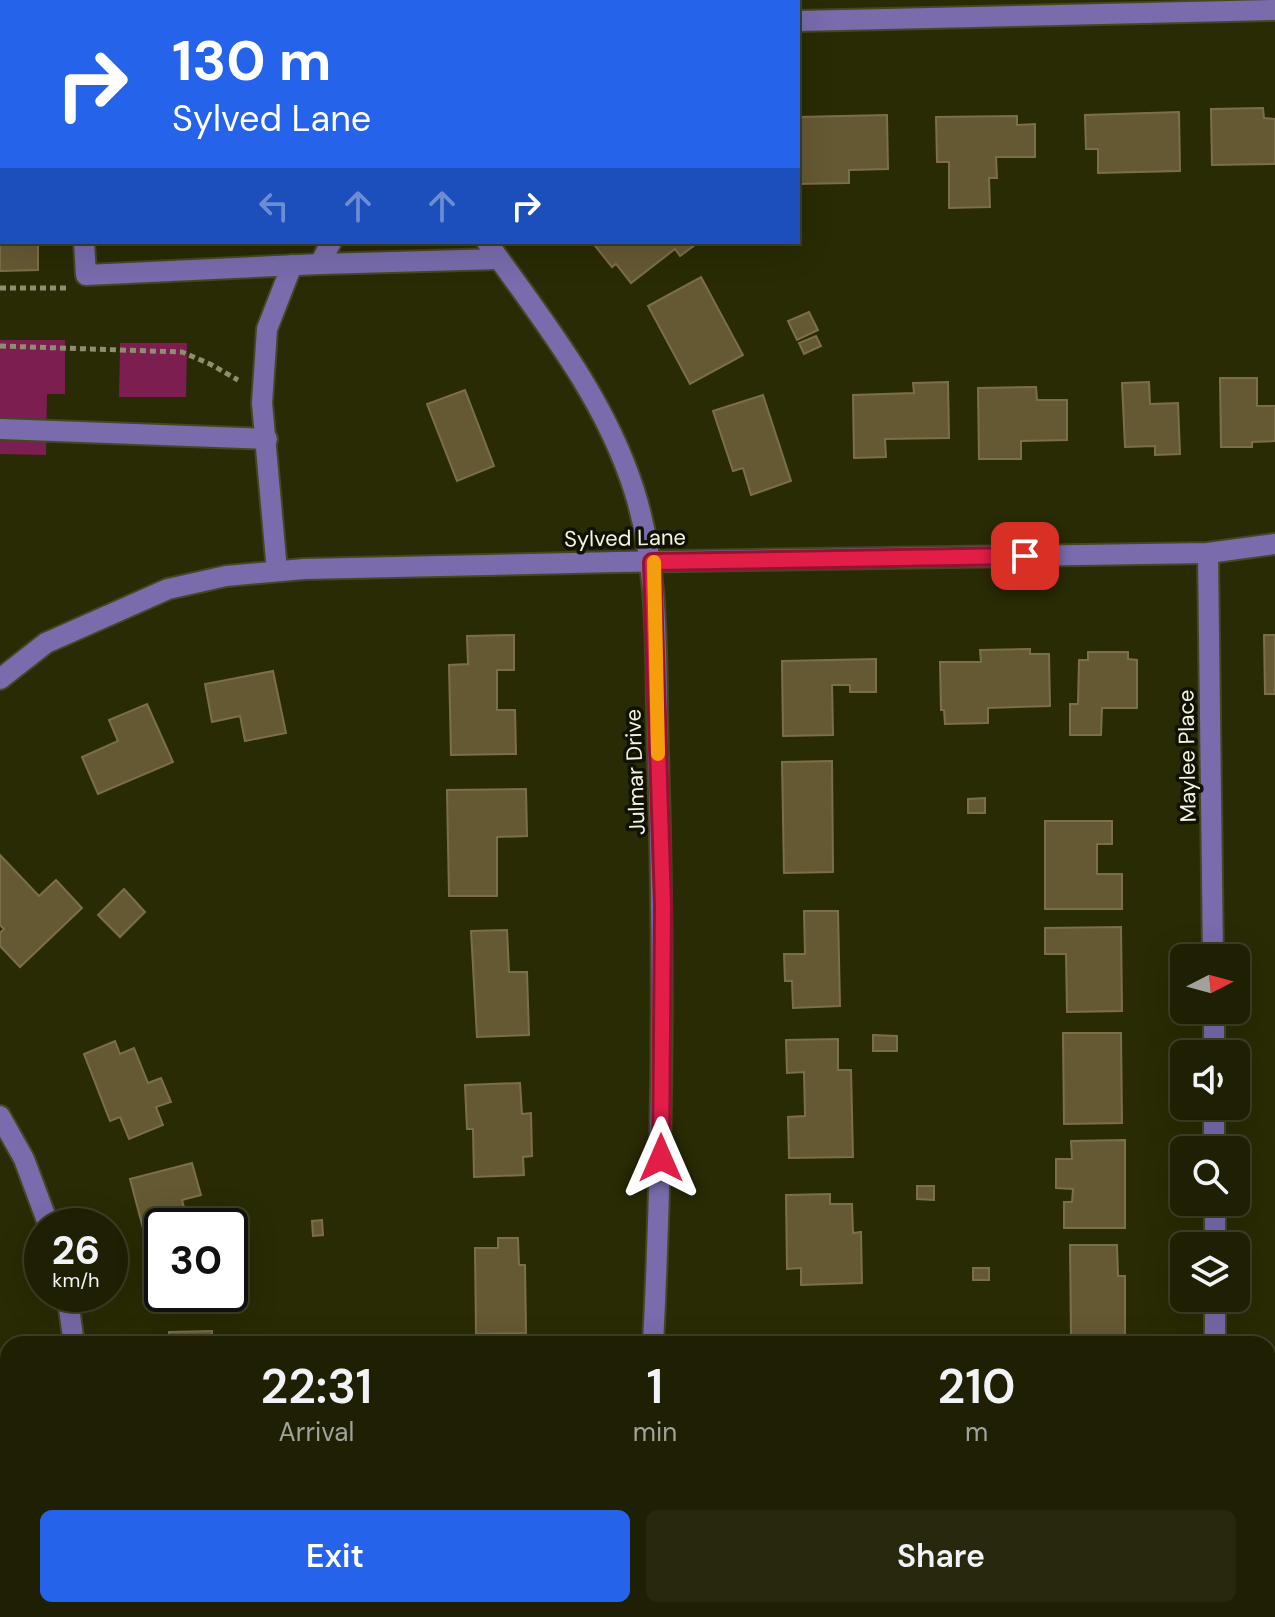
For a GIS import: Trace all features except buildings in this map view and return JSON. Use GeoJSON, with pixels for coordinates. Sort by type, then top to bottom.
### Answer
{"type":"FeatureCollection","features":[{"type":"Feature","properties":{"kind":"street"},"geometry":{"type":"LineString","coordinates":[[800,21],[1275,10]]}},
{"type":"Feature","properties":{"kind":"street"},"geometry":{"type":"LineString","coordinates":[[84,244],[86,275],[320,264],[493,250]]}},
{"type":"Feature","properties":{"kind":"street"},"geometry":{"type":"LineString","coordinates":[[320,264],[330,244]]}},
{"type":"Feature","properties":{"kind":"street","name":"Julmar Drive"},"geometry":{"type":"LineString","coordinates":[[493,250],[565,349],[595,398],[633,487],[652,562],[663,905],[660,1189],[653,1336]]}},
{"type":"Feature","properties":{"kind":"street"},"geometry":{"type":"LineString","coordinates":[[277,571],[262,403],[267,329],[292,265]]}},
{"type":"Feature","properties":{"kind":"street"},"geometry":{"type":"LineString","coordinates":[[0,429],[267,439]]}},
{"type":"Feature","properties":{"kind":"street","name":"Sylved Lane"},"geometry":{"type":"LineString","coordinates":[[0,679],[46,643],[168,589],[226,576],[277,571],[652,562],[1208,553],[1275,544]]}},
{"type":"Feature","properties":{"kind":"street","name":"Maylee Place"},"geometry":{"type":"LineString","coordinates":[[1208,553],[1213,944]]}},
{"type":"Feature","properties":{"kind":"street"},"geometry":{"type":"LineString","coordinates":[[0,1116],[24,1159],[42,1208]]}},
{"type":"Feature","properties":{"kind":"street"},"geometry":{"type":"LineString","coordinates":[[70,1312],[73,1336]]}},
{"type":"Feature","properties":{"kind":"street"},"geometry":{"type":"LineString","coordinates":[[1215,1312],[1215,1336]]}},
{"type":"Feature","properties":{"kind":"path"},"geometry":{"type":"LineString","coordinates":[[0,288],[67,288]]}},
{"type":"Feature","properties":{"kind":"path"},"geometry":{"type":"LineString","coordinates":[[0,346],[182,352],[242,382]]}},
{"type":"Feature","properties":{"kind":"shaded area"},"geometry":{"type":"Polygon","coordinates":[[[0,340],[65,340],[65,394],[47,394],[46,455],[0,454],[0,340]]]}},
{"type":"Feature","properties":{"kind":"shaded area"},"geometry":{"type":"Polygon","coordinates":[[[120,343],[187,343],[186,397],[119,397],[120,343]]]}},
{"type":"Feature","properties":{"kind":"slow traffic"},"geometry":{"type":"LineString","coordinates":[[654,562],[658,754]]}},
{"type":"Feature","properties":{"kind":"route"},"geometry":{"type":"LineString","coordinates":[[661,1158],[663,905],[652,562],[1025,556]]}}]}
